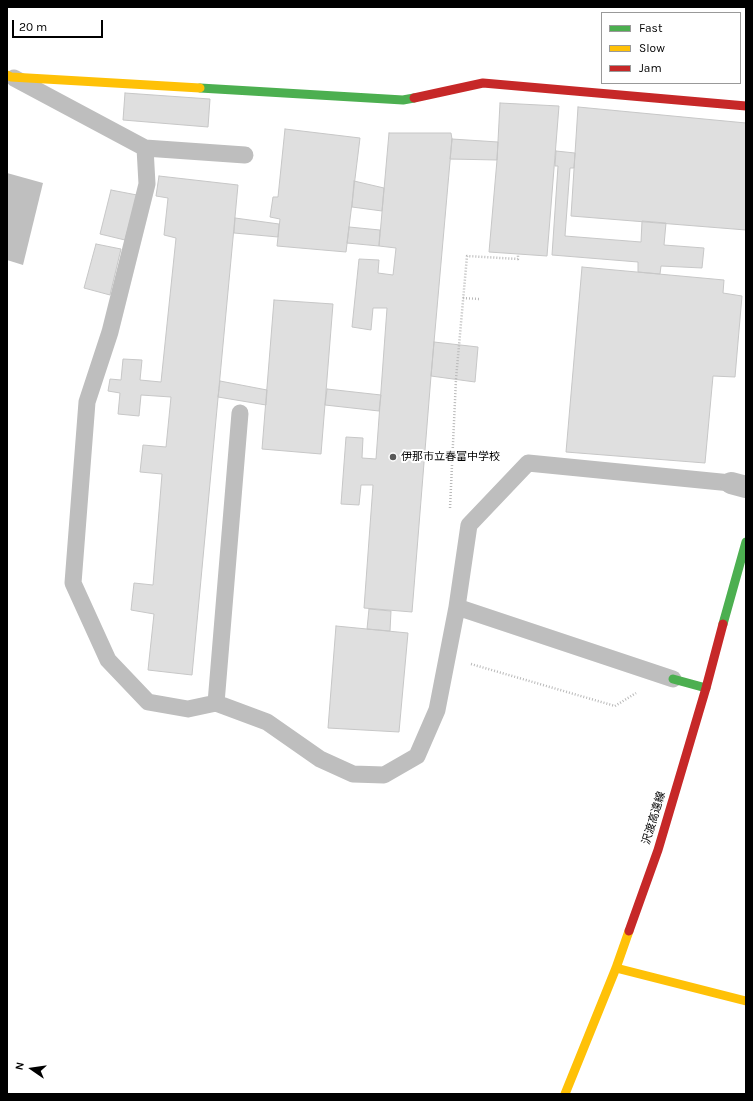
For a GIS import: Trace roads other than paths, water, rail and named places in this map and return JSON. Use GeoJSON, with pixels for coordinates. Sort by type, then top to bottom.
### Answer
{"type":"FeatureCollection","features":[{"type":"Feature","properties":{"kind":"street"},"geometry":{"type":"LineString","coordinates":[[9,76],[403,100],[483,83],[746,106]]}},
{"type":"Feature","properties":{"kind":"street","name":"沢渡高遠線"},"geometry":{"type":"LineString","coordinates":[[564,1094],[616,968],[658,850],[706,688],[746,542]]}},
{"type":"Feature","properties":{"kind":"street"},"geometry":{"type":"LineString","coordinates":[[673,679],[706,688]]}},
{"type":"Feature","properties":{"kind":"street"},"geometry":{"type":"LineString","coordinates":[[616,968],[746,1001]]}},
{"type":"Feature","properties":{"kind":"lane"},"geometry":{"type":"LineString","coordinates":[[9,76],[145,148],[245,155]]}},
{"type":"Feature","properties":{"kind":"lane"},"geometry":{"type":"LineString","coordinates":[[145,148],[147,184],[110,332],[87,402],[73,583],[108,660],[148,702],[188,709],[216,703],[267,722],[320,759],[353,774],[384,775],[417,756],[437,710],[469,525],[529,457],[739,485]]}},
{"type":"Feature","properties":{"kind":"lane"},"geometry":{"type":"LineString","coordinates":[[216,703],[240,413]]}},
{"type":"Feature","properties":{"kind":"lane"},"geometry":{"type":"LineString","coordinates":[[456,607],[673,679]]}},
{"type":"Feature","properties":{"kind":"place","name":"伊那市立春富中学校"},"geometry":{"type":"Point","coordinates":[393,457]}}]}
